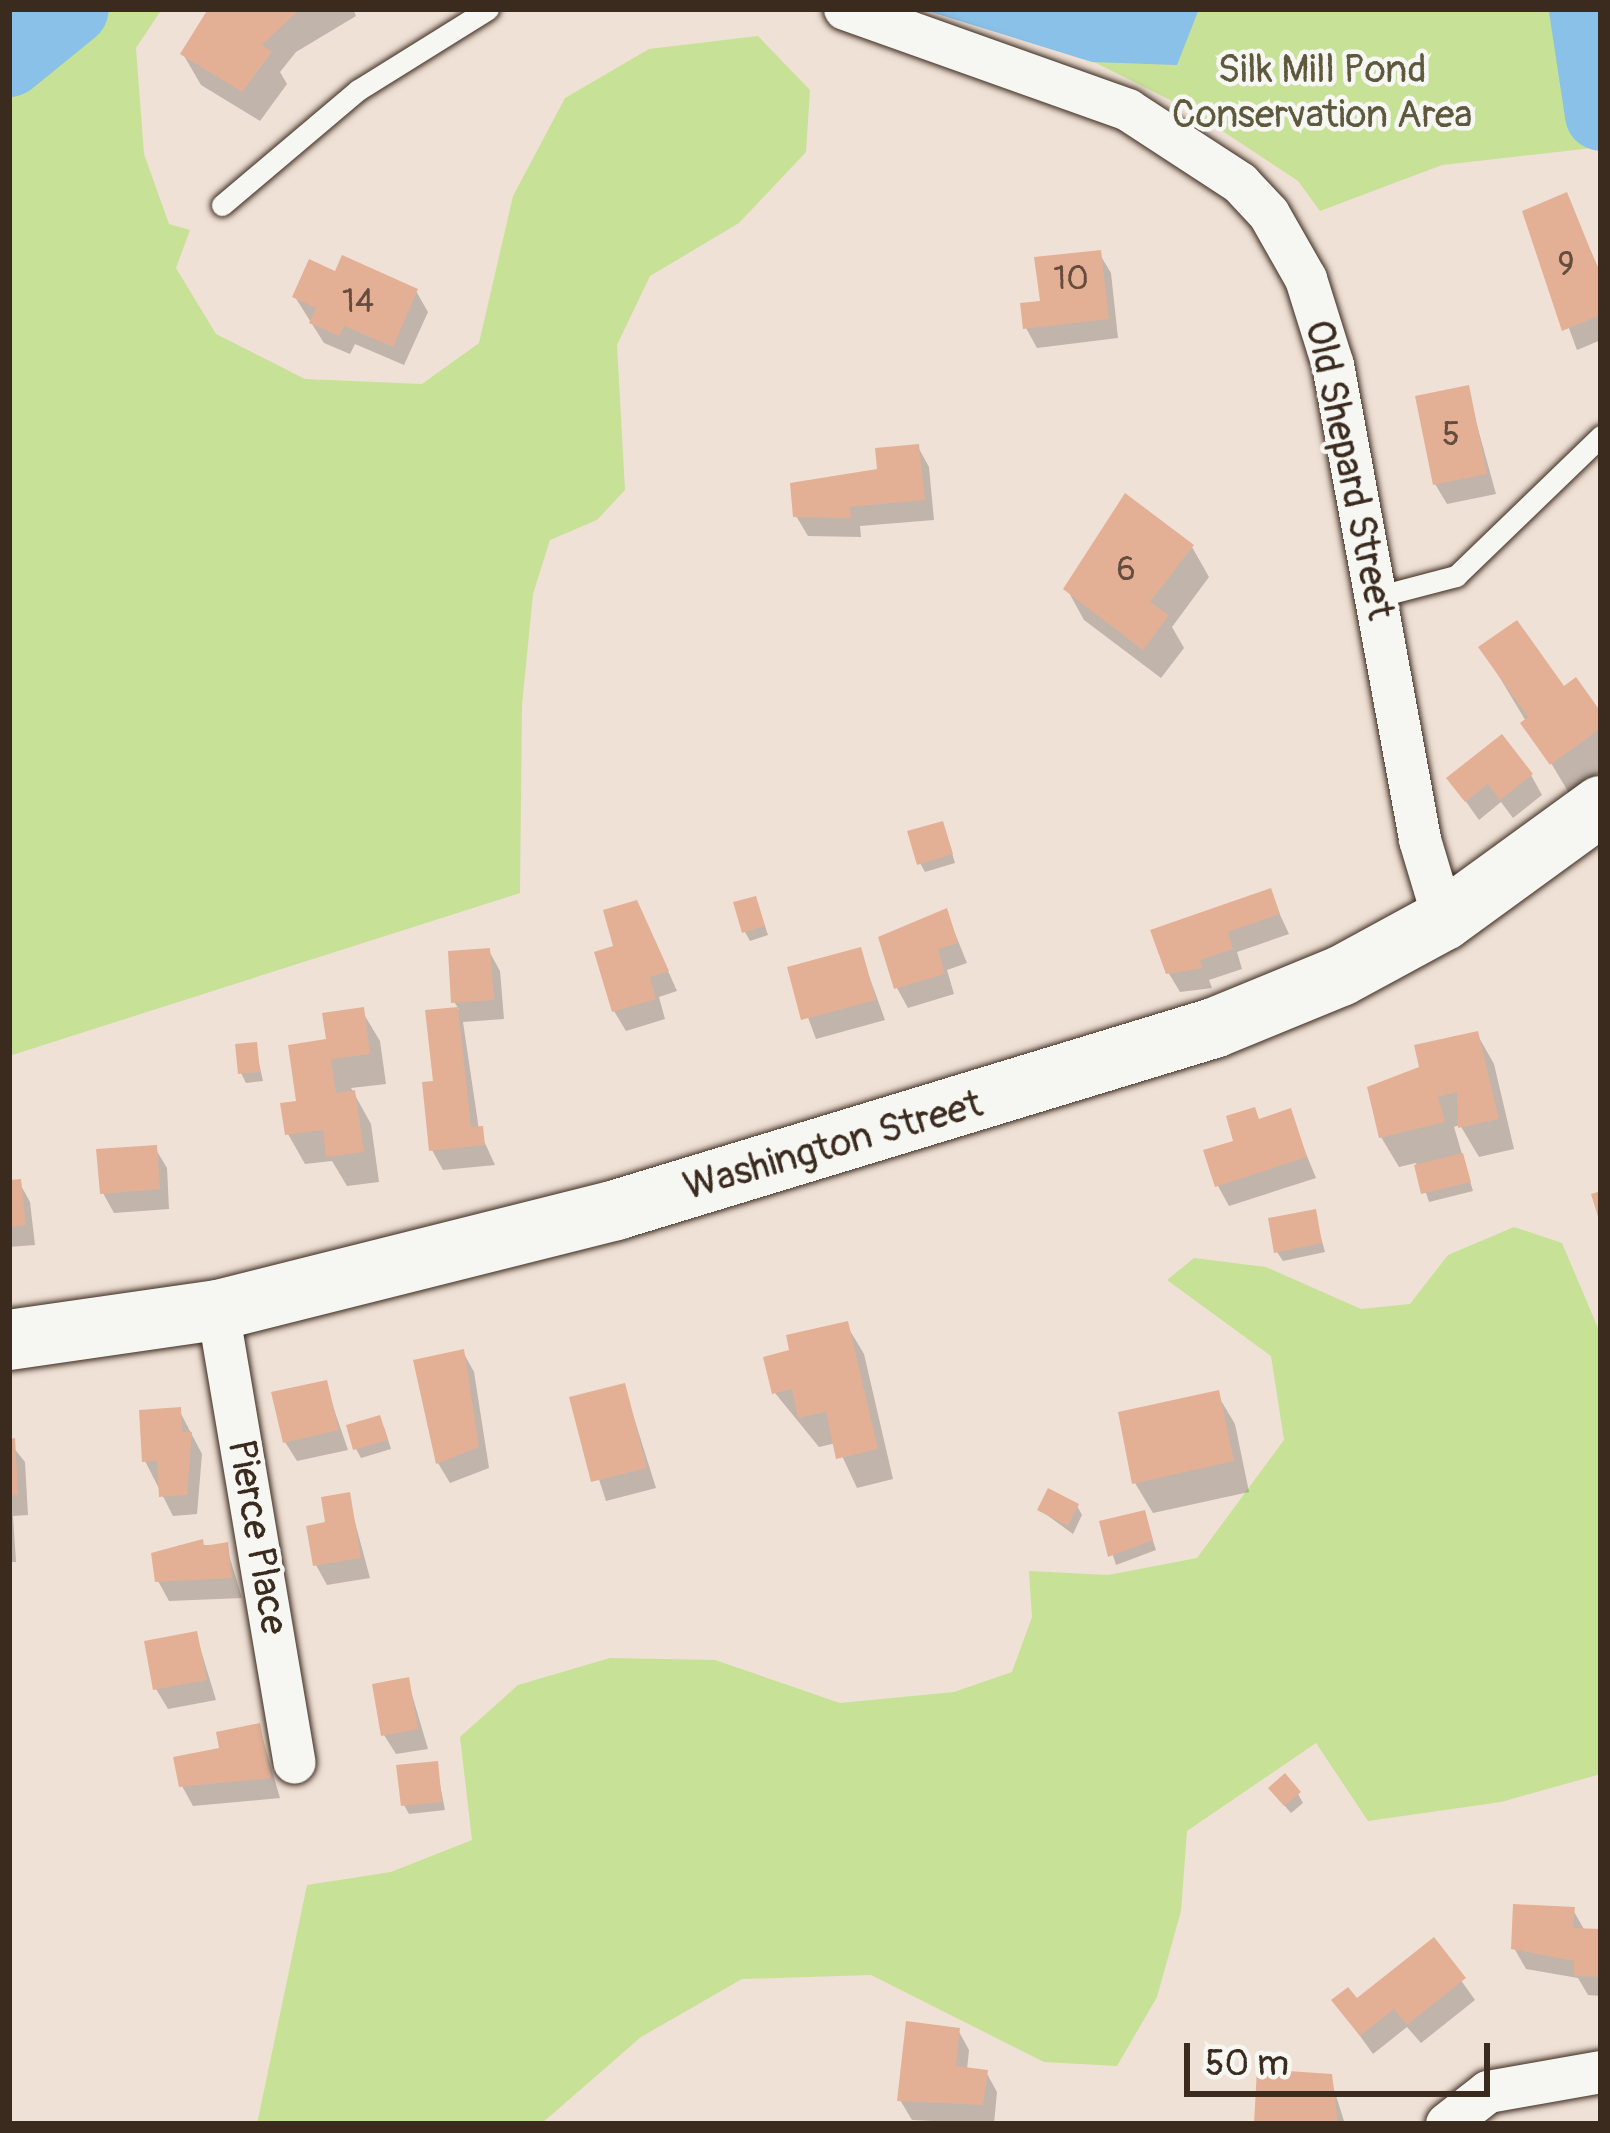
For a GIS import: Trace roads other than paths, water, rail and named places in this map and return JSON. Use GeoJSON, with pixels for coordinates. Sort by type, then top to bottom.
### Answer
{"type":"FeatureCollection","features":[{"type":"Feature","properties":{"kind":"main road","name":"Washington Street"},"geometry":{"type":"LineString","coordinates":[[9,1340],[218,1310],[616,1210],[1089,1070],[1341,976],[1444,920],[1601,806]]}},
{"type":"Feature","properties":{"kind":"street","name":"Old Shepard Street"},"geometry":{"type":"LineString","coordinates":[[845,9],[932,46],[1128,110],[1240,183],[1269,214],[1322,321],[1420,840],[1444,920]]}},
{"type":"Feature","properties":{"kind":"street","name":"Pierce Place"},"geometry":{"type":"LineString","coordinates":[[218,1310],[295,1763]]}},
{"type":"Feature","properties":{"kind":"street"},"geometry":{"type":"LineString","coordinates":[[1448,2124],[1488,2092],[1601,2072]]}},
{"type":"Feature","properties":{"kind":"lane"},"geometry":{"type":"LineString","coordinates":[[222,206],[358,90],[488,9]]}},
{"type":"Feature","properties":{"kind":"lane"},"geometry":{"type":"LineString","coordinates":[[1376,597],[1456,576],[1601,436]]}},
{"type":"Feature","properties":{"kind":"water"},"geometry":{"type":"Polygon","coordinates":[[[921,9],[1199,9],[1177,65],[1092,62],[921,9]]]}},
{"type":"Feature","properties":{"kind":"waterway"},"geometry":{"type":"LineString","coordinates":[[9,61],[73,9]]}},
{"type":"Feature","properties":{"kind":"waterway"},"geometry":{"type":"LineString","coordinates":[[1585,9],[1601,115]]}},
{"type":"Feature","properties":{"kind":"park label","name":"Silk Mill Pond Conservation Area"},"geometry":{"type":"Point","coordinates":[1322,94]}}]}
